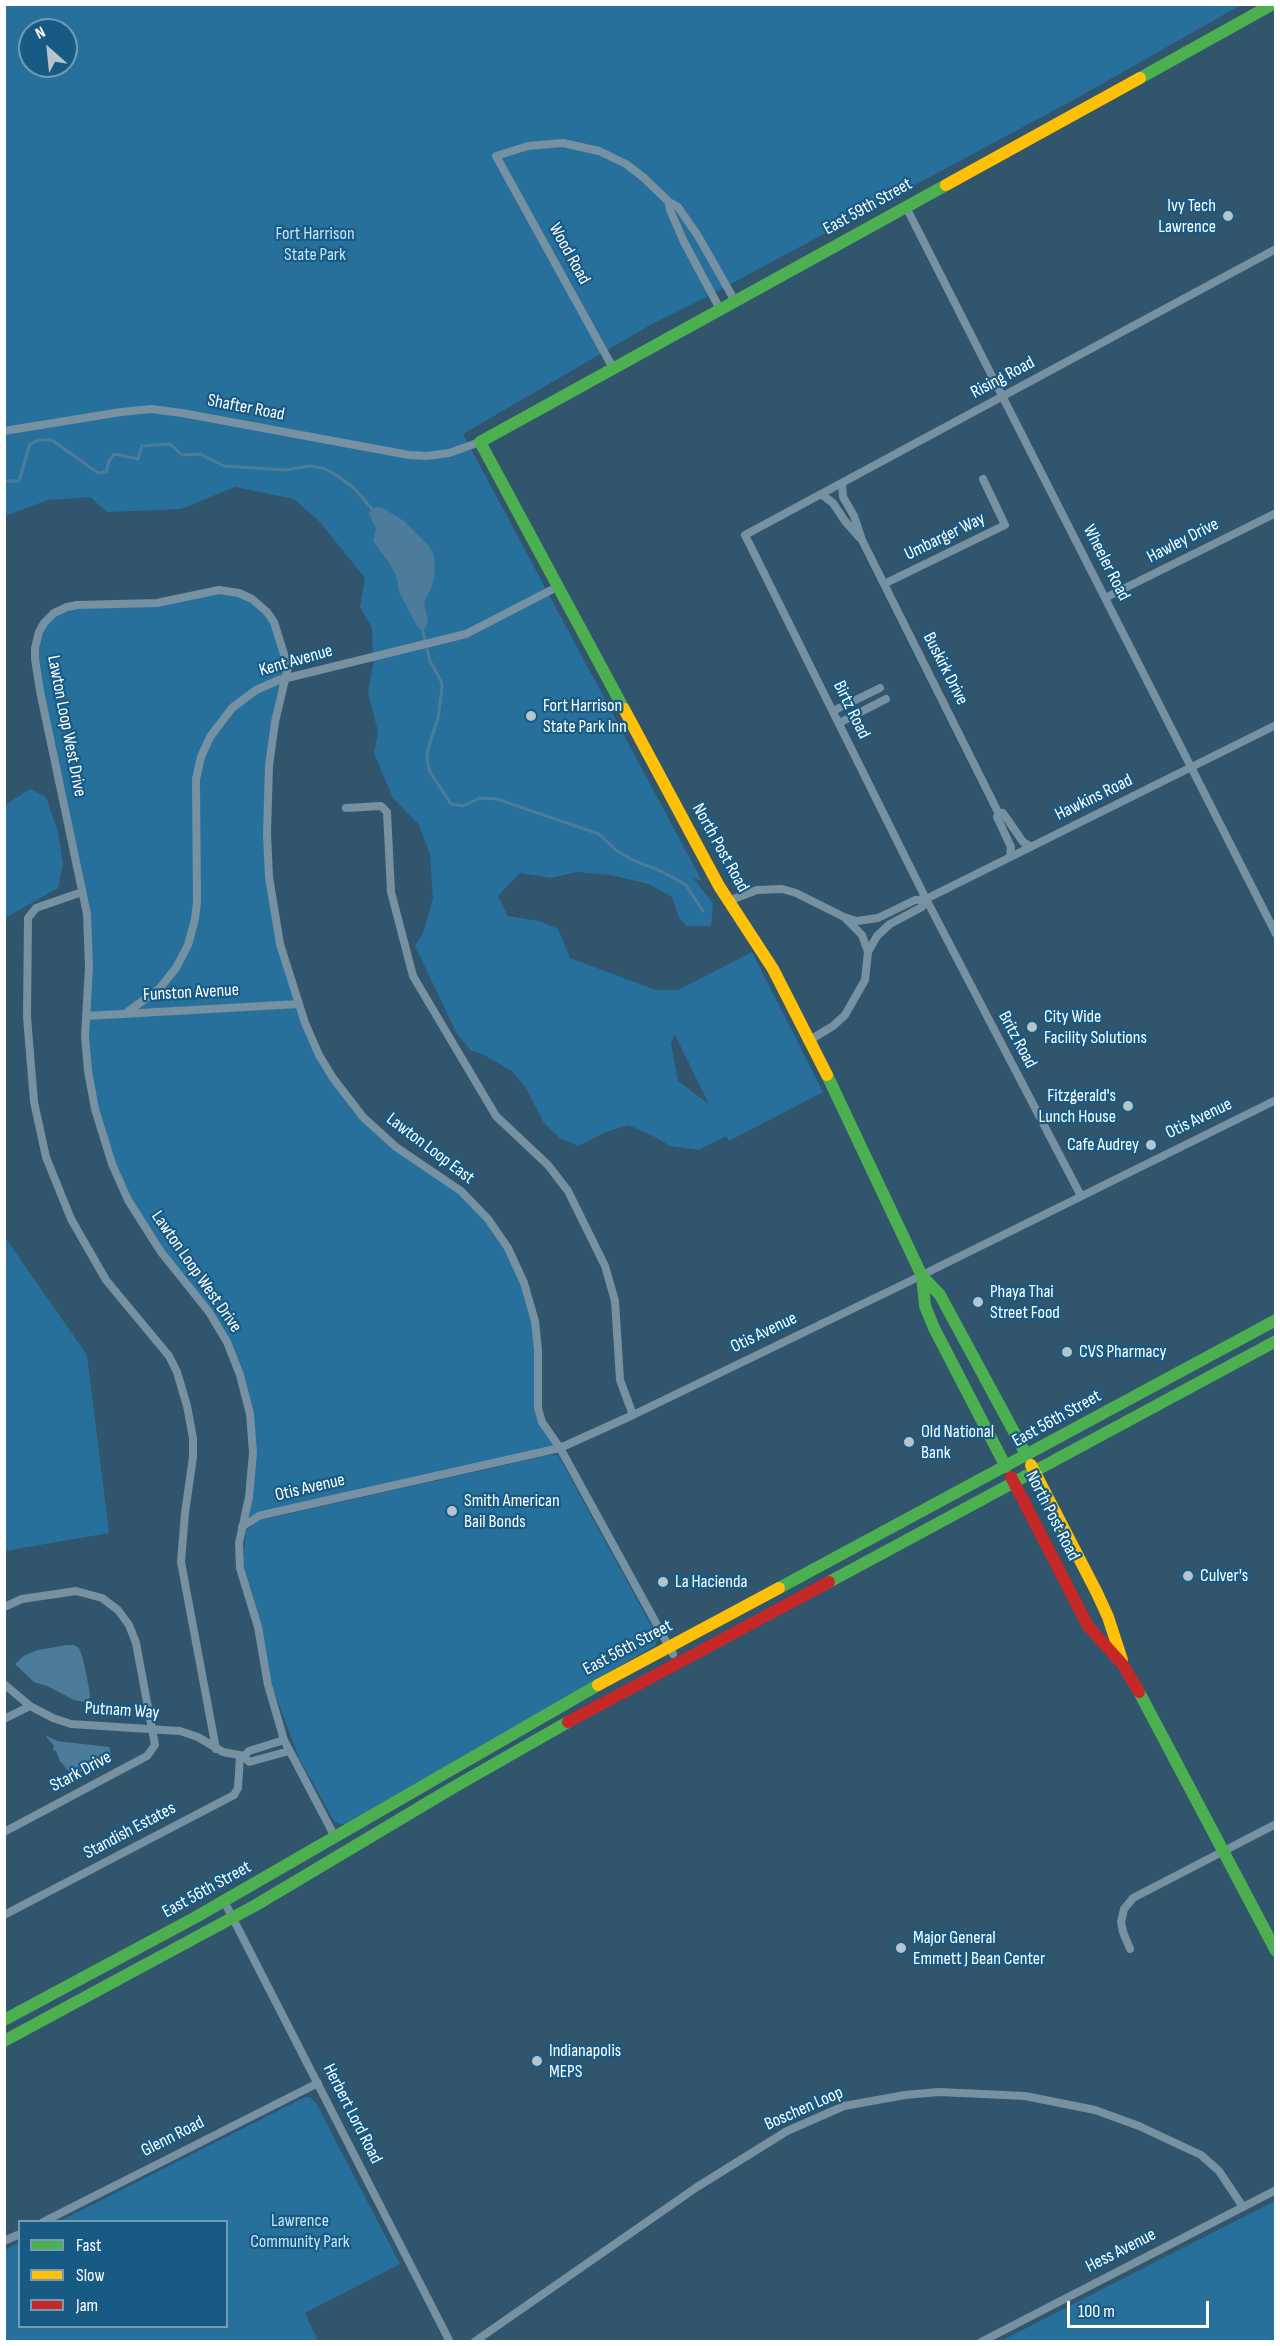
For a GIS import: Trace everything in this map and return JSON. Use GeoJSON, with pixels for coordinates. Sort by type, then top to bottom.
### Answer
{"type":"FeatureCollection","features":[{"type":"Feature","properties":{"kind":"main road","name":"East 59th Street"},"geometry":{"type":"LineString","coordinates":[[480,442],[1273,4]]}},
{"type":"Feature","properties":{"kind":"main road","name":"North Post Road"},"geometry":{"type":"LineString","coordinates":[[480,442],[728,901],[763,953],[810,1040],[922,1275],[945,1303],[1035,1472],[1108,1617],[1123,1665],[1275,1951]]}},
{"type":"Feature","properties":{"kind":"main road","name":"North Post Road"},"geometry":{"type":"LineString","coordinates":[[922,1275],[925,1306],[934,1328],[1088,1626],[1123,1665]]}},
{"type":"Feature","properties":{"kind":"main road","name":"East 56th Street"},"geometry":{"type":"LineString","coordinates":[[4,2020],[225,1901],[509,1733],[671,1650],[1275,1320]]}},
{"type":"Feature","properties":{"kind":"main road"},"geometry":{"type":"LineString","coordinates":[[1272,1343],[1268,1338],[1275,1330]]}},
{"type":"Feature","properties":{"kind":"main road","name":"East 56th Street"},"geometry":{"type":"LineString","coordinates":[[4,2041],[234,1917],[571,1721],[1272,1343]]}},
{"type":"Feature","properties":{"kind":"main road"},"geometry":{"type":"LineString","coordinates":[[1187,1389],[1189,1381],[1196,1374],[1225,1358],[1227,1353],[1224,1348]]}},
{"type":"Feature","properties":{"kind":"street","name":"Wood Road"},"geometry":{"type":"LineString","coordinates":[[613,368],[496,156],[518,148],[548,144],[563,143],[589,148],[608,155],[635,171],[669,202]]}},
{"type":"Feature","properties":{"kind":"street"},"geometry":{"type":"LineString","coordinates":[[669,202],[678,207],[698,236],[735,301]]}},
{"type":"Feature","properties":{"kind":"street"},"geometry":{"type":"LineString","coordinates":[[669,202],[670,210],[684,242],[720,309]]}},
{"type":"Feature","properties":{"kind":"street","name":"Wheeler Road"},"geometry":{"type":"LineString","coordinates":[[906,207],[1274,928]]}},
{"type":"Feature","properties":{"kind":"street","name":"Rising Road"},"geometry":{"type":"LineString","coordinates":[[745,535],[1275,249]]}},
{"type":"Feature","properties":{"kind":"street","name":"Shafter Road"},"geometry":{"type":"LineString","coordinates":[[4,431],[121,412],[151,410],[182,413],[409,456],[449,453],[480,442]]}},
{"type":"Feature","properties":{"kind":"street","name":"Umbarger Way"},"geometry":{"type":"LineString","coordinates":[[884,584],[1005,525],[983,478]]}},
{"type":"Feature","properties":{"kind":"street","name":"Buskirk Drive"},"geometry":{"type":"LineString","coordinates":[[842,483],[843,497],[855,516],[862,540],[999,814]]}},
{"type":"Feature","properties":{"kind":"street","name":"Buskirk Drive"},"geometry":{"type":"LineString","coordinates":[[821,494],[833,503],[862,540]]}},
{"type":"Feature","properties":{"kind":"street","name":"Hawley Drive"},"geometry":{"type":"LineString","coordinates":[[1105,598],[1275,513]]}},
{"type":"Feature","properties":{"kind":"street","name":"Birtz Road"},"geometry":{"type":"LineString","coordinates":[[745,535],[926,898]]}},
{"type":"Feature","properties":{"kind":"street","name":"Kent Avenue"},"geometry":{"type":"LineString","coordinates":[[126,1013],[145,1001],[168,979],[180,961],[194,928],[198,893],[194,792],[198,766],[208,741],[228,712],[245,697],[267,684],[474,630],[559,586]]}},
{"type":"Feature","properties":{"kind":"street","name":"Lawton Loop West Drive"},"geometry":{"type":"LineString","coordinates":[[286,679],[287,660],[274,622],[256,602],[233,591],[208,591],[171,601],[140,604],[67,607],[47,619],[36,640],[36,670],[82,892],[89,941],[86,1046],[92,1097],[103,1139],[117,1176],[137,1215],[155,1245],[216,1323],[240,1376],[250,1414],[253,1454],[250,1491],[239,1551],[240,1568],[258,1627],[270,1694],[284,1740],[335,1837]]}},
{"type":"Feature","properties":{"kind":"street","name":"Lawton Loop East"},"geometry":{"type":"LineString","coordinates":[[286,679],[275,722],[269,772],[268,870],[271,900],[280,944],[308,1032],[323,1063],[354,1107],[396,1147],[447,1180],[471,1200],[508,1248],[528,1292],[537,1330],[539,1414],[547,1432],[560,1448],[671,1650]]}},
{"type":"Feature","properties":{"kind":"street"},"geometry":{"type":"LineString","coordinates":[[833,711],[880,688]]}},
{"type":"Feature","properties":{"kind":"street"},"geometry":{"type":"LineString","coordinates":[[839,723],[886,699]]}},
{"type":"Feature","properties":{"kind":"street","name":"Hawkins Road"},"geometry":{"type":"LineString","coordinates":[[728,901],[753,891],[767,888],[782,889],[796,892],[844,917],[866,921],[878,918],[915,900],[926,898],[1031,847],[1275,725]]}},
{"type":"Feature","properties":{"kind":"street"},"geometry":{"type":"LineString","coordinates":[[346,808],[381,806],[387,812],[391,892],[413,976],[496,1116],[556,1174],[568,1191],[607,1270],[617,1316],[621,1380],[633,1415]]}},
{"type":"Feature","properties":{"kind":"street","name":"Buskirk Drive"},"geometry":{"type":"LineString","coordinates":[[999,814],[1003,813],[1023,842],[1031,847]]}},
{"type":"Feature","properties":{"kind":"street","name":"Buskirk Drive"},"geometry":{"type":"LineString","coordinates":[[999,814],[996,817],[1011,847],[1010,857]]}},
{"type":"Feature","properties":{"kind":"street"},"geometry":{"type":"LineString","coordinates":[[82,892],[36,908],[28,918],[27,1017],[34,1102],[40,1135],[53,1177],[83,1241],[106,1280],[164,1349],[177,1372],[190,1418],[193,1444],[181,1562],[216,1749]]}},
{"type":"Feature","properties":{"kind":"street","name":"Hawkins Road"},"geometry":{"type":"LineString","coordinates":[[810,1040],[833,1026],[845,1015],[865,980],[868,971],[868,952],[884,929],[922,907],[926,898]]}},
{"type":"Feature","properties":{"kind":"street","name":"Britz Road"},"geometry":{"type":"LineString","coordinates":[[926,898],[1081,1196]]}},
{"type":"Feature","properties":{"kind":"street"},"geometry":{"type":"LineString","coordinates":[[844,917],[862,935],[868,952]]}},
{"type":"Feature","properties":{"kind":"street","name":"Funston Avenue"},"geometry":{"type":"LineString","coordinates":[[86,1016],[298,1004]]}},
{"type":"Feature","properties":{"kind":"street","name":"Otis Avenue"},"geometry":{"type":"LineString","coordinates":[[242,1528],[259,1516],[560,1448],[922,1275],[1275,1100]]}},
{"type":"Feature","properties":{"kind":"street"},"geometry":{"type":"LineString","coordinates":[[4,1607],[22,1599],[69,1591],[88,1593],[102,1598],[121,1612],[133,1633],[153,1729]]}},
{"type":"Feature","properties":{"kind":"street","name":"Putnam Way"},"geometry":{"type":"LineString","coordinates":[[4,1684],[30,1706],[71,1724],[180,1731],[198,1737],[216,1749],[242,1756],[249,1762],[289,1751]]}},
{"type":"Feature","properties":{"kind":"street"},"geometry":{"type":"LineString","coordinates":[[4,1719],[30,1706]]}},
{"type":"Feature","properties":{"kind":"street","name":"Stark Drive"},"geometry":{"type":"LineString","coordinates":[[4,1832],[147,1756],[155,1745],[153,1729]]}},
{"type":"Feature","properties":{"kind":"street"},"geometry":{"type":"LineString","coordinates":[[242,1756],[249,1751],[284,1740]]}},
{"type":"Feature","properties":{"kind":"street","name":"Standish Estates"},"geometry":{"type":"LineString","coordinates":[[4,1915],[234,1795],[238,1788],[242,1756]]}},
{"type":"Feature","properties":{"kind":"street"},"geometry":{"type":"LineString","coordinates":[[1130,1949],[1122,1932],[1121,1923],[1122,1913],[1130,1901],[1275,1824]]}},
{"type":"Feature","properties":{"kind":"street","name":"Herbert Lord Road"},"geometry":{"type":"LineString","coordinates":[[225,1901],[450,2342]]}},
{"type":"Feature","properties":{"kind":"street","name":"Glenn Road"},"geometry":{"type":"LineString","coordinates":[[48,2220],[318,2083]]}},
{"type":"Feature","properties":{"kind":"street","name":"Boschen Loop"},"geometry":{"type":"LineString","coordinates":[[474,2342],[698,2187],[787,2131],[844,2106],[905,2095],[939,2092],[1025,2096],[1095,2110],[1139,2126],[1201,2155],[1219,2171],[1243,2207]]}},
{"type":"Feature","properties":{"kind":"street","name":"Hess Avenue"},"geometry":{"type":"LineString","coordinates":[[981,2342],[1275,2190]]}},
{"type":"Feature","properties":{"kind":"street"},"geometry":{"type":"LineString","coordinates":[[4,2241],[18,2235]]}},
{"type":"Feature","properties":{"kind":"green space","name":"Fort Harrison State Park"},"geometry":{"type":"Polygon","coordinates":[[[4,5],[1241,5],[1077,98],[652,324],[463,434],[702,881],[693,878],[713,903],[711,926],[686,926],[679,918],[672,897],[649,884],[610,875],[577,872],[551,878],[520,873],[498,896],[508,916],[539,921],[558,929],[570,958],[656,990],[678,990],[752,952],[823,1092],[729,1141],[726,1136],[699,1150],[670,1146],[629,1125],[606,1132],[578,1146],[560,1138],[544,1123],[526,1088],[512,1071],[470,1050],[457,1034],[415,946],[423,933],[433,899],[430,854],[419,825],[393,798],[374,753],[378,732],[368,692],[373,665],[372,628],[360,607],[365,578],[319,521],[294,499],[235,487],[181,509],[107,512],[90,497],[48,500],[5,516],[4,5]],[[675,1035],[671,1044],[678,1081],[709,1104],[675,1035]]]}},
{"type":"Feature","properties":{"kind":"green space"},"geometry":{"type":"Polygon","coordinates":[[[231,591],[267,612],[287,660],[268,779],[274,917],[315,1047],[369,1123],[440,1175],[498,1233],[531,1305],[538,1408],[560,1448],[271,1513],[242,1528],[249,1497],[250,1414],[227,1342],[180,1276],[117,1176],[88,1071],[89,941],[35,659],[46,621],[67,607],[126,604],[231,591]]]}},
{"type":"Feature","properties":{"kind":"green space"},"geometry":{"type":"Polygon","coordinates":[[[30,789],[46,797],[58,832],[63,864],[58,888],[5,918],[5,805],[30,789]]]}},
{"type":"Feature","properties":{"kind":"green space"},"geometry":{"type":"Polygon","coordinates":[[[4,1236],[87,1355],[109,1533],[5,1551],[4,1236]]]}},
{"type":"Feature","properties":{"kind":"green space"},"geometry":{"type":"Polygon","coordinates":[[[558,1455],[657,1636],[656,1645],[346,1824],[334,1821],[299,1758],[273,1689],[261,1626],[243,1561],[246,1531],[261,1520],[558,1455]]]}},
{"type":"Feature","properties":{"kind":"green space","name":"Lawrence Community Park"},"geometry":{"type":"Polygon","coordinates":[[[305,2097],[310,2097],[316,2103],[400,2264],[305,2313],[318,2341],[5,2341],[5,2250],[18,2243],[18,2328],[228,2328],[228,2220],[62,2220],[305,2097]]]}},
{"type":"Feature","properties":{"kind":"green space"},"geometry":{"type":"Polygon","coordinates":[[[1275,2201],[1275,2341],[1001,2341],[1163,2258],[1275,2201]]]}},
{"type":"Feature","properties":{"kind":"shaded area"},"geometry":{"type":"Polygon","coordinates":[[[377,507],[383,508],[404,521],[429,546],[434,555],[435,571],[432,586],[424,602],[428,622],[425,628],[420,629],[416,624],[399,592],[397,578],[390,564],[373,541],[376,528],[369,514],[377,507]]]}},
{"type":"Feature","properties":{"kind":"shaded area"},"geometry":{"type":"Polygon","coordinates":[[[67,1645],[79,1648],[83,1659],[90,1697],[85,1702],[74,1700],[34,1682],[15,1664],[25,1655],[38,1650],[67,1645]]]}},
{"type":"Feature","properties":{"kind":"shaded area"},"geometry":{"type":"Polygon","coordinates":[[[45,1735],[57,1741],[109,1747],[111,1755],[77,1774],[71,1774],[60,1761],[56,1751],[53,1750],[54,1746],[45,1735]]]}},
{"type":"Feature","properties":{"kind":"waterway"},"geometry":{"type":"LineString","coordinates":[[4,481],[19,481],[30,444],[39,440],[52,440],[98,473],[106,472],[114,454],[138,459],[142,446],[170,444],[182,455],[200,454],[224,466],[285,470],[309,466],[323,468],[355,489],[372,509]]}},
{"type":"Feature","properties":{"kind":"waterway"},"geometry":{"type":"LineString","coordinates":[[422,628],[430,661],[442,687],[438,718],[427,752],[428,764],[430,772],[451,804],[463,806],[480,798],[497,799],[599,834],[617,851],[686,885],[703,911]]}},
{"type":"Feature","properties":{"kind":"traffic: fast"},"geometry":{"type":"LineString","coordinates":[[1140,78],[1273,4]]}},
{"type":"Feature","properties":{"kind":"traffic: fast"},"geometry":{"type":"LineString","coordinates":[[624,709],[480,442],[946,185]]}},
{"type":"Feature","properties":{"kind":"traffic: fast"},"geometry":{"type":"LineString","coordinates":[[827,1075],[922,1276],[940,1295],[1027,1456]]}},
{"type":"Feature","properties":{"kind":"traffic: fast"},"geometry":{"type":"LineString","coordinates":[[922,1276],[925,1306],[934,1328],[1006,1467]]}},
{"type":"Feature","properties":{"kind":"traffic: fast"},"geometry":{"type":"LineString","coordinates":[[779,1588],[1276,1320]]}},
{"type":"Feature","properties":{"kind":"traffic: fast"},"geometry":{"type":"LineString","coordinates":[[829,1582],[1276,1341]]}},
{"type":"Feature","properties":{"kind":"traffic: fast"},"geometry":{"type":"LineString","coordinates":[[4,2020],[196,1917],[598,1685]]}},
{"type":"Feature","properties":{"kind":"traffic: fast"},"geometry":{"type":"LineString","coordinates":[[1139,1692],[1276,1951]]}},
{"type":"Feature","properties":{"kind":"traffic: fast"},"geometry":{"type":"LineString","coordinates":[[4,2041],[256,1905],[568,1722]]}},
{"type":"Feature","properties":{"kind":"traffic: slow"},"geometry":{"type":"LineString","coordinates":[[946,185],[1140,78]]}},
{"type":"Feature","properties":{"kind":"traffic: slow"},"geometry":{"type":"LineString","coordinates":[[624,709],[719,886],[773,969],[827,1075]]}},
{"type":"Feature","properties":{"kind":"traffic: slow"},"geometry":{"type":"LineString","coordinates":[[1031,1465],[1097,1593],[1108,1617],[1122,1660]]}},
{"type":"Feature","properties":{"kind":"traffic: slow"},"geometry":{"type":"LineString","coordinates":[[598,1685],[779,1588]]}},
{"type":"Feature","properties":{"kind":"traffic: jam"},"geometry":{"type":"LineString","coordinates":[[1011,1477],[1088,1626],[1123,1665],[1139,1692]]}},
{"type":"Feature","properties":{"kind":"traffic: jam"},"geometry":{"type":"LineString","coordinates":[[568,1722],[829,1582]]}},
{"type":"Feature","properties":{"kind":"place","name":"Ivy Tech Lawrence"},"geometry":{"type":"Point","coordinates":[1228,216]}},
{"type":"Feature","properties":{"kind":"place","name":"Fort Harrison State Park Inn"},"geometry":{"type":"Point","coordinates":[531,716]}},
{"type":"Feature","properties":{"kind":"place","name":"City Wide Facility Solutions"},"geometry":{"type":"Point","coordinates":[1032,1027]}},
{"type":"Feature","properties":{"kind":"place","name":"Fitzgerald's Lunch House"},"geometry":{"type":"Point","coordinates":[1128,1106]}},
{"type":"Feature","properties":{"kind":"place","name":"Cafe Audrey"},"geometry":{"type":"Point","coordinates":[1151,1145]}},
{"type":"Feature","properties":{"kind":"place","name":"Phaya Thai Street Food"},"geometry":{"type":"Point","coordinates":[978,1302]}},
{"type":"Feature","properties":{"kind":"place","name":"CVS Pharmacy"},"geometry":{"type":"Point","coordinates":[1067,1352]}},
{"type":"Feature","properties":{"kind":"place","name":"Old National Bank"},"geometry":{"type":"Point","coordinates":[909,1442]}},
{"type":"Feature","properties":{"kind":"place","name":"Smith American Bail Bonds"},"geometry":{"type":"Point","coordinates":[452,1511]}},
{"type":"Feature","properties":{"kind":"place","name":"Culver's"},"geometry":{"type":"Point","coordinates":[1188,1576]}},
{"type":"Feature","properties":{"kind":"place","name":"La Hacienda"},"geometry":{"type":"Point","coordinates":[663,1582]}},
{"type":"Feature","properties":{"kind":"place","name":"Major General Emmett J Bean Center"},"geometry":{"type":"Point","coordinates":[901,1948]}},
{"type":"Feature","properties":{"kind":"place","name":"Indianapolis MEPS"},"geometry":{"type":"Point","coordinates":[537,2061]}}]}
